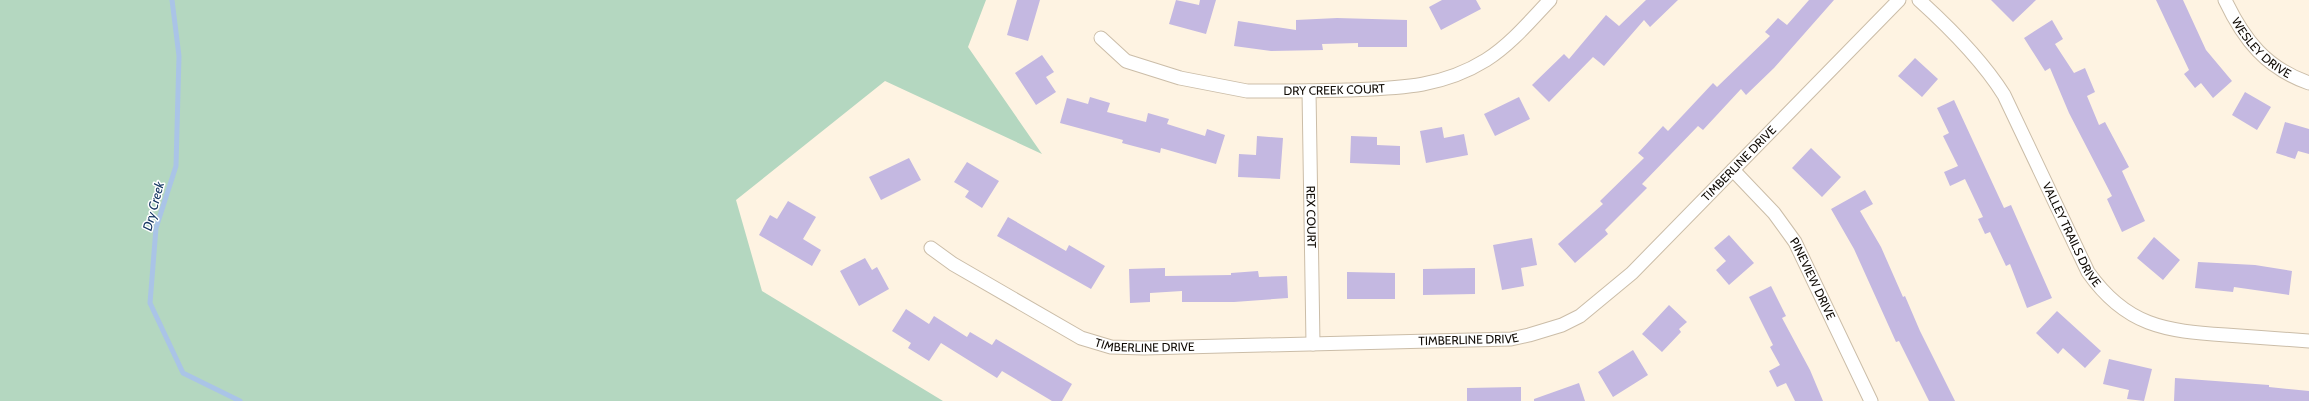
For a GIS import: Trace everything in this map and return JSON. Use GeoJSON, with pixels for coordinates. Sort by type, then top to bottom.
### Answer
{"type":"FeatureCollection","features":[{"type":"Feature","properties":{"kind":"street","name":"DRY CREEK COURT"},"geometry":{"type":"LineString","coordinates":[[1101,38],[1126,61],[1180,78],[1247,91],[1402,88],[1428,84],[1459,75],[1503,48],[1550,0]]}},
{"type":"Feature","properties":{"kind":"street","name":"TIMBERLINE DRIVE"},"geometry":{"type":"LineString","coordinates":[[931,248],[953,264],[1081,338],[1111,347],[1144,348],[1313,344],[1511,338],[1529,336],[1562,324],[1595,305],[1632,273],[1899,0]]}},
{"type":"Feature","properties":{"kind":"street","name":"VALLEY TRAILS DRIVE"},"geometry":{"type":"LineString","coordinates":[[1919,0],[1994,79],[2004,95],[2088,272],[2096,284],[2118,305],[2137,318],[2169,330],[2309,341]]}},
{"type":"Feature","properties":{"kind":"street","name":"WESLEY DRIVE"},"geometry":{"type":"LineString","coordinates":[[2225,0],[2235,21],[2256,51],[2274,65],[2297,79],[2309,83]]}},
{"type":"Feature","properties":{"kind":"street","name":"REX COURT"},"geometry":{"type":"LineString","coordinates":[[1309,91],[1313,344]]}},
{"type":"Feature","properties":{"kind":"street","name":"PINEVIEW DRIVE"},"geometry":{"type":"LineString","coordinates":[[1733,170],[1774,212],[1795,242],[1871,401]]}},
{"type":"Feature","properties":{"kind":"green space"},"geometry":{"type":"Polygon","coordinates":[[[0,0],[986,0],[968,47],[1042,154],[885,81],[736,200],[762,291],[943,401],[0,401],[0,0]]]}},
{"type":"Feature","properties":{"kind":"building"},"geometry":{"type":"Polygon","coordinates":[[[1017,0],[1040,0],[1028,41],[1007,35],[1017,0]]]}},
{"type":"Feature","properties":{"kind":"building"},"geometry":{"type":"Polygon","coordinates":[[[1176,0],[1199,5],[1200,0],[1216,0],[1206,34],[1169,24],[1176,0]]]}},
{"type":"Feature","properties":{"kind":"building"},"geometry":{"type":"Polygon","coordinates":[[[1442,0],[1476,0],[1481,9],[1441,30],[1429,7],[1442,0]]]}},
{"type":"Feature","properties":{"kind":"building"},"geometry":{"type":"Polygon","coordinates":[[[1646,0],[1678,0],[1650,27],[1644,20],[1604,66],[1593,57],[1549,102],[1532,85],[1564,54],[1569,59],[1606,15],[1619,26],[1646,0]]]}},
{"type":"Feature","properties":{"kind":"building"},"geometry":{"type":"Polygon","coordinates":[[[1809,0],[1834,0],[1774,68],[1746,95],[1741,89],[1703,130],[1698,126],[1642,184],[1647,188],[1605,230],[1608,234],[1575,263],[1558,244],[1603,204],[1600,201],[1644,158],[1638,153],[1663,126],[1668,131],[1713,83],[1717,87],[1770,36],[1765,32],[1778,18],[1787,25],[1809,0]]]}},
{"type":"Feature","properties":{"kind":"building"},"geometry":{"type":"Polygon","coordinates":[[[1991,0],[2036,0],[2013,22],[1991,0]]]}},
{"type":"Feature","properties":{"kind":"building"},"geometry":{"type":"Polygon","coordinates":[[[2156,0],[2183,0],[2206,50],[2232,81],[2213,98],[2201,83],[2195,88],[2184,74],[2189,70],[2156,0]]]}},
{"type":"Feature","properties":{"kind":"building"},"geometry":{"type":"Polygon","coordinates":[[[1337,18],[1407,20],[1407,47],[1358,47],[1358,43],[1322,44],[1323,50],[1271,51],[1234,46],[1238,21],[1296,30],[1296,20],[1337,18]]]}},
{"type":"Feature","properties":{"kind":"building"},"geometry":{"type":"Polygon","coordinates":[[[2052,20],[2063,39],[2055,44],[2074,73],[2085,68],[2095,92],[2087,96],[2099,125],[2105,122],[2129,167],[2122,171],[2145,221],[2122,232],[2107,199],[2112,196],[2069,113],[2050,68],[2045,71],[2024,38],[2052,20]]]}},
{"type":"Feature","properties":{"kind":"building"},"geometry":{"type":"Polygon","coordinates":[[[1042,55],[1054,72],[1046,77],[1056,92],[1036,105],[1015,73],[1042,55]]]}},
{"type":"Feature","properties":{"kind":"building"},"geometry":{"type":"Polygon","coordinates":[[[1915,58],[1938,79],[1922,97],[1898,76],[1915,58]]]}},
{"type":"Feature","properties":{"kind":"building"},"geometry":{"type":"Polygon","coordinates":[[[2245,92],[2271,107],[2257,130],[2232,115],[2245,92]]]}},
{"type":"Feature","properties":{"kind":"building"},"geometry":{"type":"Polygon","coordinates":[[[1090,97],[1110,103],[1107,112],[1146,122],[1148,113],[1169,119],[1167,124],[1205,136],[1207,129],[1225,135],[1216,164],[1161,148],[1160,153],[1122,143],[1123,140],[1060,123],[1067,98],[1088,104],[1090,97]]]}},
{"type":"Feature","properties":{"kind":"building"},"geometry":{"type":"Polygon","coordinates":[[[1519,97],[1530,119],[1495,136],[1484,114],[1519,97]]]}},
{"type":"Feature","properties":{"kind":"building"},"geometry":{"type":"Polygon","coordinates":[[[1954,100],[2004,208],[2011,205],[2052,298],[2027,308],[2010,264],[2006,266],[1990,232],[1985,234],[1978,219],[1983,217],[1965,179],[1950,186],[1944,172],[1958,166],[1943,136],[1949,133],[1937,108],[1954,100]]]}},
{"type":"Feature","properties":{"kind":"building"},"geometry":{"type":"Polygon","coordinates":[[[2285,122],[2309,129],[2309,154],[2298,151],[2295,159],[2276,153],[2285,122]]]}},
{"type":"Feature","properties":{"kind":"building"},"geometry":{"type":"Polygon","coordinates":[[[1442,127],[1444,138],[1464,134],[1468,155],[1426,163],[1420,131],[1442,127]]]}},
{"type":"Feature","properties":{"kind":"building"},"geometry":{"type":"Polygon","coordinates":[[[1257,136],[1283,138],[1280,179],[1238,177],[1239,154],[1256,155],[1257,136]]]}},
{"type":"Feature","properties":{"kind":"building"},"geometry":{"type":"Polygon","coordinates":[[[1351,136],[1377,137],[1377,145],[1400,146],[1400,165],[1350,163],[1351,136]]]}},
{"type":"Feature","properties":{"kind":"building"},"geometry":{"type":"Polygon","coordinates":[[[1811,148],[1841,177],[1822,197],[1792,168],[1811,148]]]}},
{"type":"Feature","properties":{"kind":"building"},"geometry":{"type":"Polygon","coordinates":[[[909,158],[921,180],[881,200],[869,177],[909,158]]]}},
{"type":"Feature","properties":{"kind":"building"},"geometry":{"type":"Polygon","coordinates":[[[967,162],[999,181],[982,208],[965,197],[969,191],[954,182],[967,162]]]}},
{"type":"Feature","properties":{"kind":"building"},"geometry":{"type":"Polygon","coordinates":[[[1865,190],[1873,204],[1860,211],[1881,247],[1903,297],[1905,296],[1920,331],[1955,401],[1929,401],[1899,341],[1896,342],[1854,249],[1831,209],[1865,190]]]}},
{"type":"Feature","properties":{"kind":"building"},"geometry":{"type":"Polygon","coordinates":[[[788,201],[816,217],[803,239],[821,250],[812,266],[759,235],[770,215],[777,219],[788,201]]]}},
{"type":"Feature","properties":{"kind":"building"},"geometry":{"type":"Polygon","coordinates":[[[1008,217],[1066,251],[1069,245],[1105,266],[1091,289],[997,236],[1008,217]]]}},
{"type":"Feature","properties":{"kind":"building"},"geometry":{"type":"Polygon","coordinates":[[[1729,235],[1754,263],[1729,285],[1716,270],[1726,261],[1714,248],[1729,235]]]}},
{"type":"Feature","properties":{"kind":"building"},"geometry":{"type":"Polygon","coordinates":[[[2154,237],[2180,260],[2163,280],[2137,258],[2154,237]]]}},
{"type":"Feature","properties":{"kind":"building"},"geometry":{"type":"Polygon","coordinates":[[[1532,238],[1537,265],[1521,268],[1524,286],[1502,290],[1493,245],[1532,238]]]}},
{"type":"Feature","properties":{"kind":"building"},"geometry":{"type":"Polygon","coordinates":[[[865,258],[872,270],[877,267],[889,289],[859,306],[840,271],[865,258]]]}},
{"type":"Feature","properties":{"kind":"building"},"geometry":{"type":"Polygon","coordinates":[[[2198,262],[2255,265],[2292,271],[2289,295],[2234,287],[2233,292],[2195,288],[2198,262]]]}},
{"type":"Feature","properties":{"kind":"building"},"geometry":{"type":"Polygon","coordinates":[[[1165,268],[1165,276],[1231,275],[1231,273],[1258,271],[1259,277],[1287,276],[1288,298],[1234,302],[1182,302],[1182,291],[1150,293],[1150,302],[1130,303],[1129,269],[1165,268]]]}},
{"type":"Feature","properties":{"kind":"building"},"geometry":{"type":"Polygon","coordinates":[[[1475,268],[1475,294],[1423,295],[1423,269],[1475,268]]]}},
{"type":"Feature","properties":{"kind":"building"},"geometry":{"type":"Polygon","coordinates":[[[1347,272],[1395,273],[1395,299],[1347,299],[1347,272]]]}},
{"type":"Feature","properties":{"kind":"building"},"geometry":{"type":"Polygon","coordinates":[[[1771,286],[1786,316],[1782,318],[1810,370],[1823,401],[1795,401],[1786,383],[1777,387],[1769,371],[1780,365],[1770,347],[1773,345],[1749,297],[1771,286]]]}},
{"type":"Feature","properties":{"kind":"building"},"geometry":{"type":"Polygon","coordinates":[[[1669,305],[1687,322],[1679,329],[1681,332],[1662,352],[1642,334],[1669,305]]]}},
{"type":"Feature","properties":{"kind":"building"},"geometry":{"type":"Polygon","coordinates":[[[906,309],[929,324],[934,316],[967,337],[970,332],[992,345],[996,339],[1072,384],[1062,401],[1052,401],[1002,371],[997,378],[941,343],[929,361],[908,348],[911,343],[892,331],[906,309]]]}},
{"type":"Feature","properties":{"kind":"building"},"geometry":{"type":"Polygon","coordinates":[[[2057,311],[2101,351],[2085,368],[2063,348],[2058,354],[2036,333],[2057,311]]]}},
{"type":"Feature","properties":{"kind":"building"},"geometry":{"type":"Polygon","coordinates":[[[1633,350],[1648,375],[1613,397],[1598,372],[1633,350]]]}},
{"type":"Feature","properties":{"kind":"building"},"geometry":{"type":"Polygon","coordinates":[[[2109,359],[2152,369],[2144,401],[2127,399],[2129,390],[2103,384],[2109,359]]]}},
{"type":"Feature","properties":{"kind":"building"},"geometry":{"type":"Polygon","coordinates":[[[2175,378],[2269,385],[2269,387],[2309,391],[2309,401],[2174,401],[2175,378]]]}},
{"type":"Feature","properties":{"kind":"building"},"geometry":{"type":"Polygon","coordinates":[[[1579,383],[1585,401],[1534,401],[1534,399],[1579,383]]]}},
{"type":"Feature","properties":{"kind":"building"},"geometry":{"type":"Polygon","coordinates":[[[1521,387],[1521,401],[1467,401],[1467,388],[1521,387]]]}},
{"type":"Feature","properties":{"kind":"waterway","name":"Dry Creek"},"geometry":{"type":"LineString","coordinates":[[172,0],[179,56],[176,166],[156,228],[150,303],[183,373],[240,401]]}}]}
